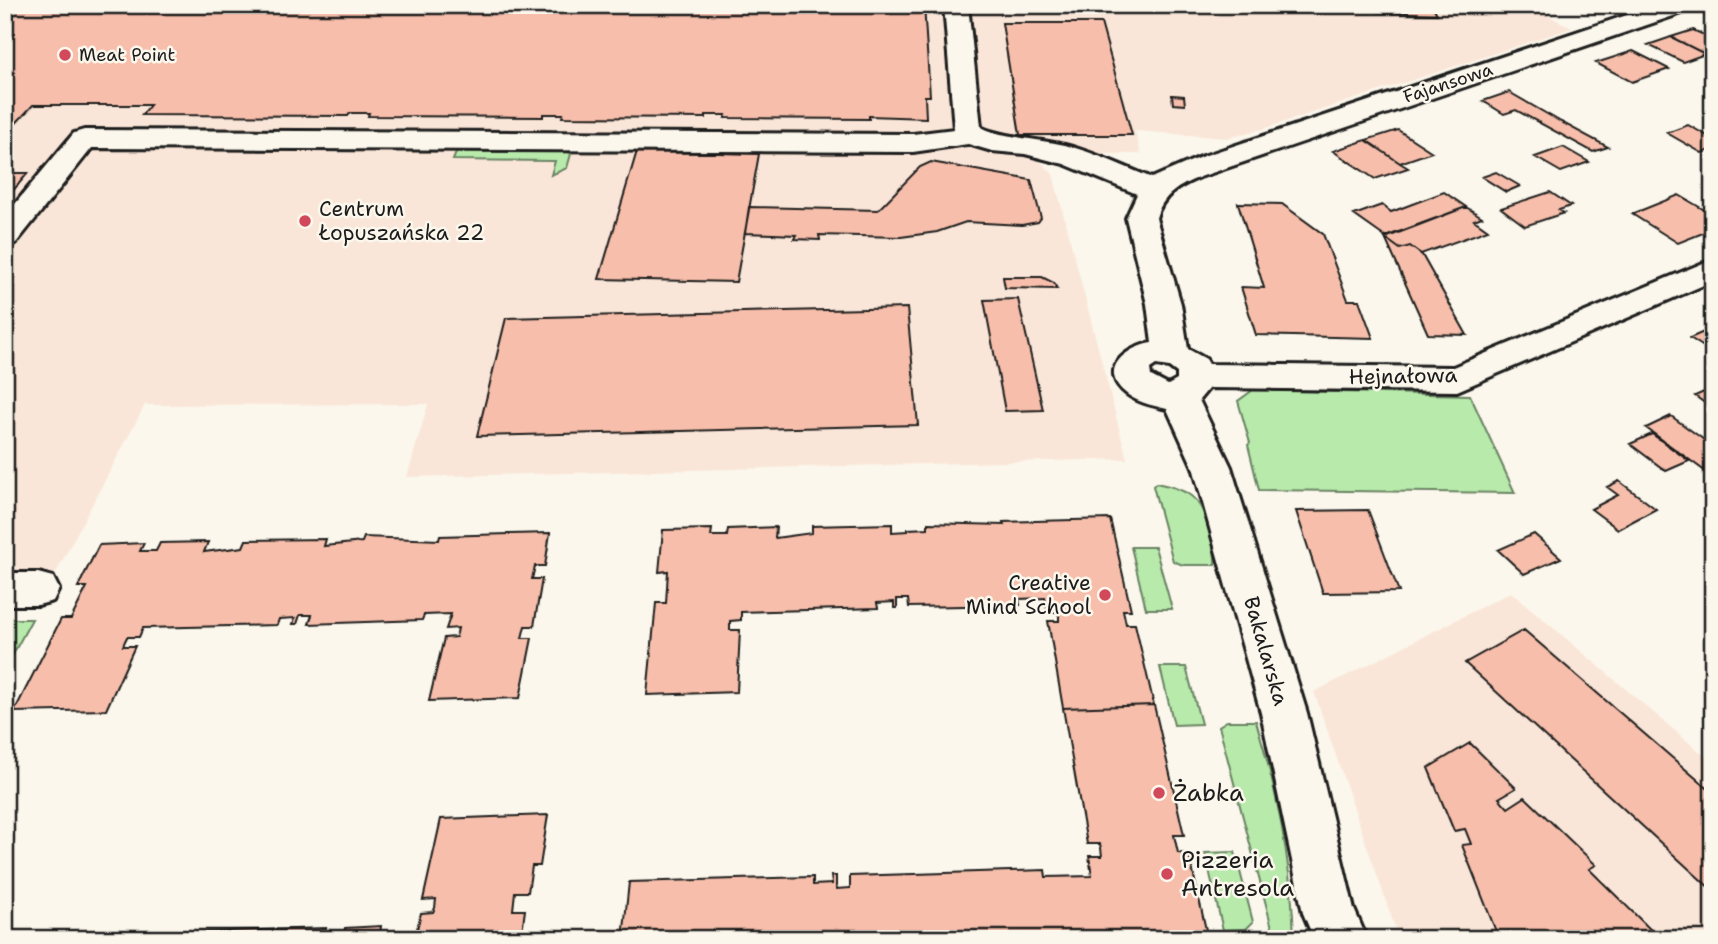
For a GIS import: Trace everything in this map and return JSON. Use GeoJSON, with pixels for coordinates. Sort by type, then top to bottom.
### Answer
{"type":"FeatureCollection","features":[{"type":"Feature","properties":{"kind":"street"},"geometry":{"type":"LineString","coordinates":[[956,5],[966,126],[972,135],[985,141],[1027,145],[1052,152],[1104,169],[1153,190]]}},
{"type":"Feature","properties":{"kind":"street","name":"Fajansowa"},"geometry":{"type":"LineString","coordinates":[[1153,190],[1188,171],[1213,162],[1682,5]]}},
{"type":"Feature","properties":{"kind":"street"},"geometry":{"type":"LineString","coordinates":[[5,236],[85,139],[913,143],[972,135]]}},
{"type":"Feature","properties":{"kind":"street","name":"Bakalarska"},"geometry":{"type":"LineString","coordinates":[[1153,190],[1143,204],[1141,218],[1182,375],[1212,467],[1284,713],[1331,930]]}},
{"type":"Feature","properties":{"kind":"street","name":"Hejnałowa"},"geometry":{"type":"LineString","coordinates":[[1182,375],[1457,379],[1713,269]]}},
{"type":"Feature","properties":{"kind":"shaded area"},"geometry":{"type":"Polygon","coordinates":[[[5,5],[1528,5],[1572,28],[1263,129],[1227,138],[1135,131],[1141,154],[1019,153],[1039,160],[1053,174],[1127,459],[407,477],[428,404],[145,405],[52,580],[5,580],[5,5]]]}},
{"type":"Feature","properties":{"kind":"shaded area"},"geometry":{"type":"Polygon","coordinates":[[[1511,592],[1713,763],[1713,939],[1399,939],[1314,692],[1511,592]]]}},
{"type":"Feature","properties":{"kind":"green space"},"geometry":{"type":"Polygon","coordinates":[[[458,148],[566,149],[571,154],[567,168],[551,175],[555,161],[453,160],[458,148]]]}},
{"type":"Feature","properties":{"kind":"green space"},"geometry":{"type":"Polygon","coordinates":[[[1253,390],[1470,395],[1515,493],[1259,490],[1238,401],[1253,390]]]}},
{"type":"Feature","properties":{"kind":"green space"},"geometry":{"type":"Polygon","coordinates":[[[1156,483],[1188,493],[1200,506],[1208,524],[1215,565],[1183,565],[1173,561],[1153,486],[1156,483]]]}},
{"type":"Feature","properties":{"kind":"green space"},"geometry":{"type":"Polygon","coordinates":[[[1131,547],[1155,547],[1172,609],[1146,609],[1131,547]]]}},
{"type":"Feature","properties":{"kind":"green space"},"geometry":{"type":"Polygon","coordinates":[[[5,619],[32,619],[5,669],[5,619]]]}},
{"type":"Feature","properties":{"kind":"green space"},"geometry":{"type":"Polygon","coordinates":[[[1160,667],[1186,667],[1201,724],[1174,725],[1160,667]]]}},
{"type":"Feature","properties":{"kind":"green space"},"geometry":{"type":"Polygon","coordinates":[[[1227,721],[1256,721],[1271,774],[1282,829],[1294,939],[1275,939],[1219,726],[1227,721]]]}},
{"type":"Feature","properties":{"kind":"green space"},"geometry":{"type":"Polygon","coordinates":[[[1235,852],[1253,922],[1246,929],[1223,930],[1205,853],[1235,852]]]}},
{"type":"Feature","properties":{"kind":"building"},"geometry":{"type":"Polygon","coordinates":[[[5,5],[924,5],[930,96],[925,96],[926,118],[869,116],[869,119],[725,118],[726,115],[706,115],[706,118],[562,117],[563,114],[543,114],[543,117],[368,116],[369,113],[350,113],[348,116],[142,115],[150,105],[33,105],[5,135],[5,5]]]}},
{"type":"Feature","properties":{"kind":"building"},"geometry":{"type":"Polygon","coordinates":[[[1285,5],[1374,5],[1375,8],[1285,5]]]}},
{"type":"Feature","properties":{"kind":"building"},"geometry":{"type":"Polygon","coordinates":[[[1374,5],[1432,5],[1437,14],[1377,12],[1374,5]]]}},
{"type":"Feature","properties":{"kind":"building"},"geometry":{"type":"Polygon","coordinates":[[[1002,23],[1101,23],[1132,135],[1020,135],[1002,23]]]}},
{"type":"Feature","properties":{"kind":"building"},"geometry":{"type":"Polygon","coordinates":[[[1693,30],[1713,39],[1713,52],[1705,54],[1671,37],[1693,30]]]}},
{"type":"Feature","properties":{"kind":"building"},"geometry":{"type":"Polygon","coordinates":[[[1671,37],[1705,54],[1683,62],[1648,45],[1671,37]]]}},
{"type":"Feature","properties":{"kind":"building"},"geometry":{"type":"Polygon","coordinates":[[[1633,51],[1669,69],[1632,82],[1596,63],[1633,51]]]}},
{"type":"Feature","properties":{"kind":"building"},"geometry":{"type":"Polygon","coordinates":[[[1509,92],[1608,147],[1593,152],[1516,110],[1504,114],[1483,101],[1509,92]]]}},
{"type":"Feature","properties":{"kind":"building"},"geometry":{"type":"Polygon","coordinates":[[[1172,95],[1184,96],[1185,105],[1173,104],[1172,95]]]}},
{"type":"Feature","properties":{"kind":"building"},"geometry":{"type":"Polygon","coordinates":[[[1688,125],[1713,139],[1713,149],[1702,153],[1667,133],[1688,125]]]}},
{"type":"Feature","properties":{"kind":"building"},"geometry":{"type":"Polygon","coordinates":[[[1398,130],[1432,152],[1400,163],[1366,140],[1398,130]]]}},
{"type":"Feature","properties":{"kind":"building"},"geometry":{"type":"Polygon","coordinates":[[[1366,140],[1408,168],[1375,179],[1333,151],[1366,140]]]}},
{"type":"Feature","properties":{"kind":"building"},"geometry":{"type":"Polygon","coordinates":[[[1563,147],[1589,162],[1561,172],[1535,157],[1563,147]]]}},
{"type":"Feature","properties":{"kind":"building"},"geometry":{"type":"Polygon","coordinates":[[[637,151],[759,154],[736,282],[599,279],[637,151]]]}},
{"type":"Feature","properties":{"kind":"building"},"geometry":{"type":"Polygon","coordinates":[[[931,162],[1031,180],[1041,218],[1038,222],[1022,225],[966,222],[937,232],[901,237],[819,235],[820,240],[794,239],[796,235],[745,233],[749,207],[878,210],[920,167],[931,162]]]}},
{"type":"Feature","properties":{"kind":"building"},"geometry":{"type":"Polygon","coordinates":[[[1496,172],[1520,186],[1506,192],[1482,177],[1496,172]]]}},
{"type":"Feature","properties":{"kind":"building"},"geometry":{"type":"Polygon","coordinates":[[[5,173],[28,173],[5,200],[5,173]]]}},
{"type":"Feature","properties":{"kind":"building"},"geometry":{"type":"Polygon","coordinates":[[[1444,192],[1466,207],[1385,237],[1354,215],[1382,205],[1391,212],[1444,192]]]}},
{"type":"Feature","properties":{"kind":"building"},"geometry":{"type":"Polygon","coordinates":[[[1550,192],[1571,206],[1559,210],[1564,213],[1525,226],[1501,208],[1550,192]]]}},
{"type":"Feature","properties":{"kind":"building"},"geometry":{"type":"Polygon","coordinates":[[[1679,195],[1713,215],[1713,229],[1678,243],[1632,214],[1679,195]]]}},
{"type":"Feature","properties":{"kind":"building"},"geometry":{"type":"Polygon","coordinates":[[[1238,203],[1282,204],[1323,234],[1348,300],[1359,300],[1373,338],[1256,335],[1241,287],[1264,288],[1238,203]]]}},
{"type":"Feature","properties":{"kind":"building"},"geometry":{"type":"Polygon","coordinates":[[[1466,207],[1482,217],[1474,220],[1488,230],[1421,254],[1410,246],[1400,249],[1385,238],[1466,207]]]}},
{"type":"Feature","properties":{"kind":"building"},"geometry":{"type":"Polygon","coordinates":[[[1385,238],[1400,249],[1410,246],[1422,255],[1467,335],[1428,334],[1385,238]]]}},
{"type":"Feature","properties":{"kind":"building"},"geometry":{"type":"Polygon","coordinates":[[[1003,277],[1042,277],[1054,283],[1057,289],[1005,288],[1003,277]]]}},
{"type":"Feature","properties":{"kind":"building"},"geometry":{"type":"Polygon","coordinates":[[[1018,299],[1043,410],[1005,411],[984,300],[1018,299]]]}},
{"type":"Feature","properties":{"kind":"building"},"geometry":{"type":"Polygon","coordinates":[[[907,308],[918,425],[477,436],[506,318],[907,308]]]}},
{"type":"Feature","properties":{"kind":"building"},"geometry":{"type":"Polygon","coordinates":[[[1713,328],[1713,353],[1690,338],[1713,328]]]}},
{"type":"Feature","properties":{"kind":"building"},"geometry":{"type":"Polygon","coordinates":[[[1713,388],[1713,409],[1695,396],[1713,388]]]}},
{"type":"Feature","properties":{"kind":"building"},"geometry":{"type":"Polygon","coordinates":[[[1671,416],[1707,442],[1713,440],[1713,477],[1646,428],[1671,416]]]}},
{"type":"Feature","properties":{"kind":"building"},"geometry":{"type":"Polygon","coordinates":[[[1652,434],[1689,461],[1666,471],[1630,444],[1652,434]]]}},
{"type":"Feature","properties":{"kind":"building"},"geometry":{"type":"Polygon","coordinates":[[[1619,481],[1656,509],[1618,529],[1591,509],[1618,495],[1607,487],[1619,481]]]}},
{"type":"Feature","properties":{"kind":"building"},"geometry":{"type":"Polygon","coordinates":[[[1368,510],[1399,592],[1323,593],[1296,511],[1368,510]]]}},
{"type":"Feature","properties":{"kind":"building"},"geometry":{"type":"Polygon","coordinates":[[[1110,519],[1131,610],[1123,610],[1126,624],[1135,624],[1154,705],[1063,708],[1048,621],[1059,621],[1059,616],[1058,612],[1047,612],[1045,598],[1019,599],[1020,605],[909,607],[908,599],[897,599],[897,608],[894,608],[894,602],[877,603],[878,608],[741,612],[741,620],[730,621],[730,630],[740,630],[737,692],[647,695],[656,603],[666,603],[668,571],[659,572],[663,530],[712,529],[711,536],[727,536],[728,529],[776,527],[775,538],[812,533],[812,526],[892,524],[892,532],[928,528],[928,523],[1004,525],[1003,522],[1110,519]]]}},
{"type":"Feature","properties":{"kind":"building"},"geometry":{"type":"Polygon","coordinates":[[[550,533],[545,566],[535,566],[532,579],[542,579],[534,626],[525,626],[522,638],[532,638],[520,698],[429,701],[444,638],[456,637],[458,628],[446,629],[451,614],[424,615],[422,620],[309,624],[312,615],[300,615],[297,624],[293,624],[295,618],[279,619],[277,625],[143,628],[139,637],[127,637],[125,641],[123,646],[135,646],[106,710],[14,712],[61,619],[71,619],[87,587],[78,587],[99,545],[144,543],[140,551],[156,551],[160,543],[208,542],[204,552],[243,547],[246,540],[326,539],[324,546],[362,542],[364,537],[439,540],[440,536],[550,533]]]}},
{"type":"Feature","properties":{"kind":"building"},"geometry":{"type":"Polygon","coordinates":[[[1534,534],[1561,558],[1524,574],[1498,550],[1534,534]]]}},
{"type":"Feature","properties":{"kind":"building"},"geometry":{"type":"Polygon","coordinates":[[[1524,630],[1713,793],[1713,891],[1465,663],[1524,630]]]}},
{"type":"Feature","properties":{"kind":"building"},"geometry":{"type":"Polygon","coordinates":[[[1154,705],[1184,835],[1174,835],[1178,853],[1189,854],[1208,939],[623,939],[629,882],[813,877],[813,885],[832,884],[831,876],[836,876],[836,889],[850,888],[850,876],[1045,870],[1046,877],[1092,876],[1089,856],[1102,856],[1101,848],[1100,844],[1087,844],[1063,708],[1154,705]]]}},
{"type":"Feature","properties":{"kind":"building"},"geometry":{"type":"Polygon","coordinates":[[[1470,743],[1516,788],[1499,798],[1508,808],[1525,797],[1596,865],[1589,869],[1660,939],[1499,939],[1462,845],[1471,844],[1465,829],[1454,831],[1428,768],[1470,743]]]}},
{"type":"Feature","properties":{"kind":"building"},"geometry":{"type":"Polygon","coordinates":[[[548,815],[540,866],[532,866],[528,892],[515,892],[513,910],[525,910],[521,939],[343,939],[345,928],[381,926],[380,934],[416,933],[421,913],[433,912],[435,908],[436,899],[423,900],[441,819],[548,815]]]}},
{"type":"Feature","properties":{"kind":"building"},"geometry":{"type":"Polygon","coordinates":[[[326,928],[324,939],[193,939],[195,932],[326,928]]]}},
{"type":"Feature","properties":{"kind":"building"},"geometry":{"type":"Polygon","coordinates":[[[156,934],[154,939],[5,939],[156,934]]]}},
{"type":"Feature","properties":{"kind":"place","name":"Meat Point"},"geometry":{"type":"Point","coordinates":[65,55]}},
{"type":"Feature","properties":{"kind":"place","name":"Centrum Łopuszańska 22"},"geometry":{"type":"Point","coordinates":[305,221]}},
{"type":"Feature","properties":{"kind":"place","name":"Creative Mind School"},"geometry":{"type":"Point","coordinates":[1105,595]}},
{"type":"Feature","properties":{"kind":"place","name":"Żabka"},"geometry":{"type":"Point","coordinates":[1159,793]}},
{"type":"Feature","properties":{"kind":"place","name":"Pizzeria Antresola"},"geometry":{"type":"Point","coordinates":[1167,874]}}]}
